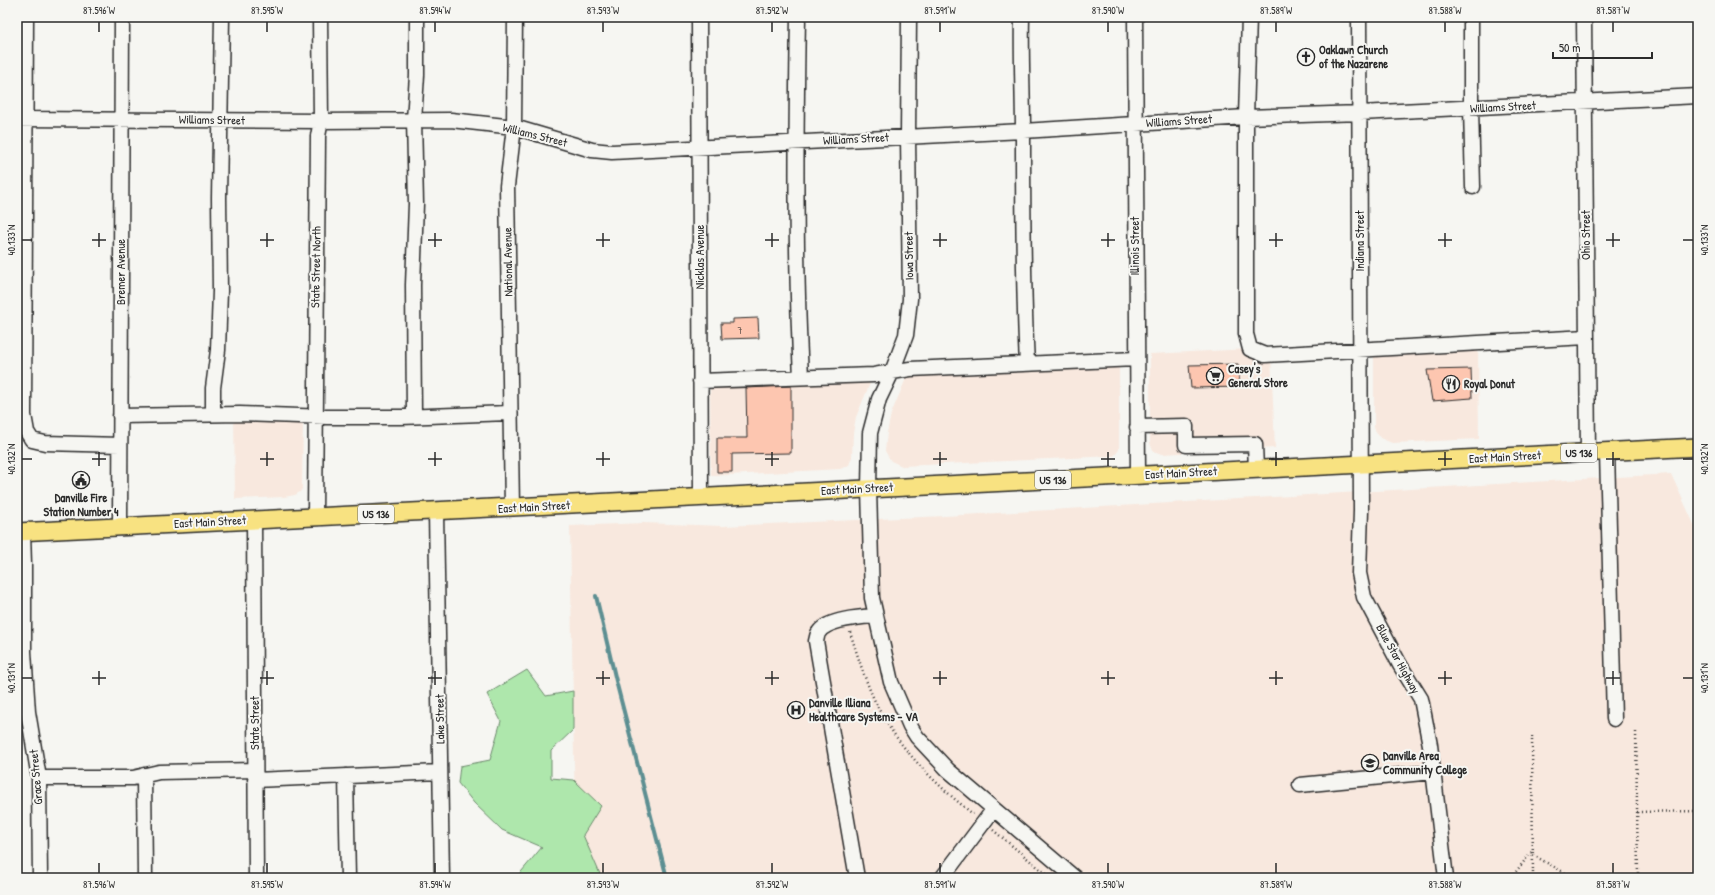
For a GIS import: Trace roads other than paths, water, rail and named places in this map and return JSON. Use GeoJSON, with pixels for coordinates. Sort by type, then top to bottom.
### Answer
{"type":"FeatureCollection","features":[{"type":"Feature","properties":{"kind":"main road","name":"East Main Street"},"geometry":{"type":"LineString","coordinates":[[20,532],[1698,447]]}},
{"type":"Feature","properties":{"kind":"street"},"geometry":{"type":"LineString","coordinates":[[26,17],[21,119],[24,415],[27,432],[32,440],[45,443],[120,445]]}},
{"type":"Feature","properties":{"kind":"street","name":"Bremer Avenue"},"geometry":{"type":"LineString","coordinates":[[120,526],[122,17]]}},
{"type":"Feature","properties":{"kind":"street"},"geometry":{"type":"LineString","coordinates":[[213,414],[213,388],[218,350],[220,291],[220,120],[222,17]]}},
{"type":"Feature","properties":{"kind":"street","name":"State Street North"},"geometry":{"type":"LineString","coordinates":[[315,517],[320,17]]}},
{"type":"Feature","properties":{"kind":"street"},"geometry":{"type":"LineString","coordinates":[[414,416],[413,285],[416,204],[414,120],[417,75],[416,17]]}},
{"type":"Feature","properties":{"kind":"street","name":"National Avenue"},"geometry":{"type":"LineString","coordinates":[[512,508],[507,186],[514,127],[515,17]]}},
{"type":"Feature","properties":{"kind":"street","name":"Nicklas Avenue"},"geometry":{"type":"LineString","coordinates":[[698,17],[701,497]]}},
{"type":"Feature","properties":{"kind":"street"},"geometry":{"type":"LineString","coordinates":[[798,17],[796,142],[798,300],[801,377]]}},
{"type":"Feature","properties":{"kind":"street","name":"Iowa Street"},"geometry":{"type":"LineString","coordinates":[[909,17],[908,136],[910,299],[906,335],[892,372],[879,399],[870,433],[869,489],[872,598],[880,639],[891,682],[902,703],[910,726],[917,737],[948,770],[993,810],[1075,878]]}},
{"type":"Feature","properties":{"kind":"street"},"geometry":{"type":"LineString","coordinates":[[1022,17],[1023,286],[1027,364]]}},
{"type":"Feature","properties":{"kind":"street","name":"Illinois Street"},"geometry":{"type":"LineString","coordinates":[[1135,17],[1134,124],[1138,476]]}},
{"type":"Feature","properties":{"kind":"street"},"geometry":{"type":"LineString","coordinates":[[1249,17],[1246,117],[1246,334],[1250,349],[1265,355],[1586,337]]}},
{"type":"Feature","properties":{"kind":"street","name":"Indiana Street"},"geometry":{"type":"LineString","coordinates":[[1359,17],[1361,464]]}},
{"type":"Feature","properties":{"kind":"street"},"geometry":{"type":"LineString","coordinates":[[1471,17],[1473,187]]}},
{"type":"Feature","properties":{"kind":"street","name":"Ohio Street"},"geometry":{"type":"LineString","coordinates":[[1584,17],[1588,453]]}},
{"type":"Feature","properties":{"kind":"street","name":"Williams Street"},"geometry":{"type":"LineString","coordinates":[[21,119],[320,121],[451,120],[514,127],[592,150],[612,152],[1246,117],[1471,108],[1698,96]]}},
{"type":"Feature","properties":{"kind":"street"},"geometry":{"type":"LineString","coordinates":[[700,381],[874,375],[910,369],[1136,359]]}},
{"type":"Feature","properties":{"kind":"street"},"geometry":{"type":"LineString","coordinates":[[120,416],[213,414],[315,416],[510,414]]}},
{"type":"Feature","properties":{"kind":"street"},"geometry":{"type":"LineString","coordinates":[[1137,427],[1186,426],[1186,445],[1255,444],[1256,470]]}},
{"type":"Feature","properties":{"kind":"street"},"geometry":{"type":"LineString","coordinates":[[1607,452],[1614,719]]}},
{"type":"Feature","properties":{"kind":"street","name":"Blue Star Highway"},"geometry":{"type":"LineString","coordinates":[[1361,464],[1359,573],[1364,597],[1400,665],[1421,699],[1430,745],[1446,878]]}},
{"type":"Feature","properties":{"kind":"street","name":"Lake Street"},"geometry":{"type":"LineString","coordinates":[[436,512],[442,878]]}},
{"type":"Feature","properties":{"kind":"street","name":"State Street"},"geometry":{"type":"LineString","coordinates":[[254,520],[256,878]]}},
{"type":"Feature","properties":{"kind":"street","name":"Grace Street"},"geometry":{"type":"LineString","coordinates":[[20,532],[24,565],[21,652],[28,712],[39,778],[40,878]]}},
{"type":"Feature","properties":{"kind":"street"},"geometry":{"type":"LineString","coordinates":[[857,878],[816,641],[818,632],[826,626],[850,618],[876,616]]}},
{"type":"Feature","properties":{"kind":"street"},"geometry":{"type":"LineString","coordinates":[[39,778],[133,778],[159,772],[346,776],[440,772]]}},
{"type":"Feature","properties":{"kind":"street"},"geometry":{"type":"LineString","coordinates":[[1300,785],[1433,772]]}},
{"type":"Feature","properties":{"kind":"street"},"geometry":{"type":"LineString","coordinates":[[144,775],[145,878]]}},
{"type":"Feature","properties":{"kind":"street"},"geometry":{"type":"LineString","coordinates":[[346,776],[348,878]]}},
{"type":"Feature","properties":{"kind":"street"},"geometry":{"type":"LineString","coordinates":[[942,878],[993,810]]}},
{"type":"Feature","properties":{"kind":"waterway"},"geometry":{"type":"LineString","coordinates":[[596,596],[616,681],[667,878]]}},
{"type":"Feature","properties":{"kind":"place","name":"Oaklawn Church of the Nazarene"},"geometry":{"type":"Point","coordinates":[1306,57]}},
{"type":"Feature","properties":{"kind":"place","name":"Casey's General Store"},"geometry":{"type":"Point","coordinates":[1215,376]}},
{"type":"Feature","properties":{"kind":"place","name":"Royal Donut"},"geometry":{"type":"Point","coordinates":[1451,384]}},
{"type":"Feature","properties":{"kind":"place","name":"Danville Fire Station Number 4"},"geometry":{"type":"Point","coordinates":[81,480]}},
{"type":"Feature","properties":{"kind":"place","name":"Danville Illiana Healthcare Systems - VA"},"geometry":{"type":"Point","coordinates":[796,710]}},
{"type":"Feature","properties":{"kind":"place","name":"Danville Area Community College"},"geometry":{"type":"Point","coordinates":[1370,763]}}]}
